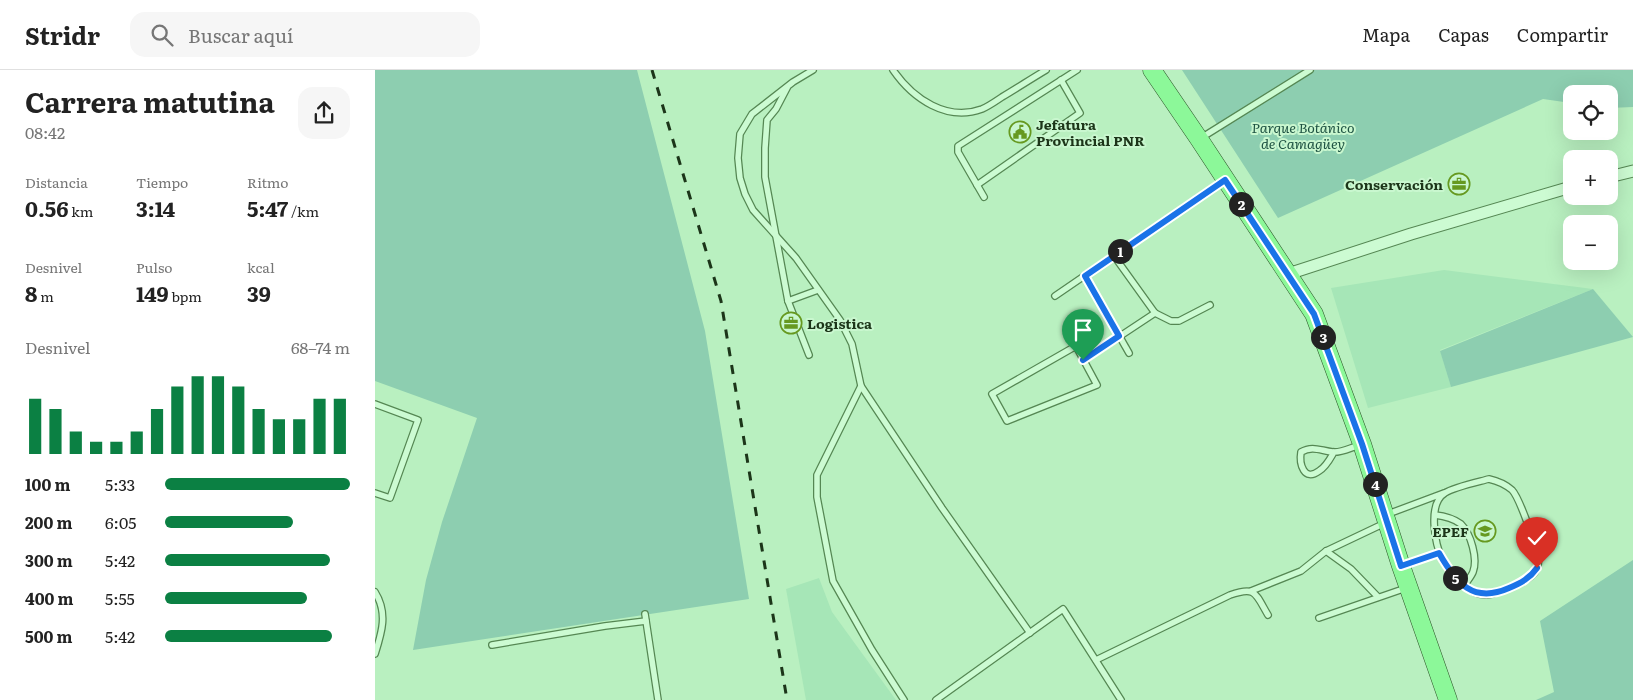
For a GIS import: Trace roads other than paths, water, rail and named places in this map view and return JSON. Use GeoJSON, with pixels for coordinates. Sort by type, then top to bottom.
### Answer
{"type":"FeatureCollection","features":[{"type":"Feature","properties":{"kind":"main road"},"geometry":{"type":"LineString","coordinates":[[1152,70],[1314,314],[1362,444],[1408,587],[1448,700]]}},
{"type":"Feature","properties":{"kind":"street"},"geometry":{"type":"LineString","coordinates":[[1618,174],[1633,170]]}},
{"type":"Feature","properties":{"kind":"street"},"geometry":{"type":"LineString","coordinates":[[1288,274],[1411,234],[1563,190]]}},
{"type":"Feature","properties":{"kind":"lane"},"geometry":{"type":"LineString","coordinates":[[813,70],[788,86],[752,114],[740,134],[738,158],[740,178],[745,194],[753,210],[796,258],[840,320],[852,344],[861,386],[942,508],[1030,633]]}},
{"type":"Feature","properties":{"kind":"lane"},"geometry":{"type":"LineString","coordinates":[[893,70],[920,99],[946,112],[963,113],[983,108],[1045,70]]}},
{"type":"Feature","properties":{"kind":"lane"},"geometry":{"type":"LineString","coordinates":[[984,198],[958,152],[958,146],[1077,70]]}},
{"type":"Feature","properties":{"kind":"lane"},"geometry":{"type":"LineString","coordinates":[[1199,139],[1310,70]]}},
{"type":"Feature","properties":{"kind":"lane"},"geometry":{"type":"LineString","coordinates":[[977,185],[1080,113],[1061,80]]}},
{"type":"Feature","properties":{"kind":"lane"},"geometry":{"type":"LineString","coordinates":[[788,86],[776,109],[767,120],[765,177],[788,301],[809,355]]}},
{"type":"Feature","properties":{"kind":"lane"},"geometry":{"type":"LineString","coordinates":[[1055,296],[1225,180]]}},
{"type":"Feature","properties":{"kind":"lane"},"geometry":{"type":"LineString","coordinates":[[1114,256],[1155,313],[1171,321],[1179,322],[1210,305]]}},
{"type":"Feature","properties":{"kind":"lane"},"geometry":{"type":"LineString","coordinates":[[1085,276],[1129,354]]}},
{"type":"Feature","properties":{"kind":"lane"},"geometry":{"type":"LineString","coordinates":[[788,301],[818,290]]}},
{"type":"Feature","properties":{"kind":"lane"},"geometry":{"type":"LineString","coordinates":[[1083,360],[1155,313]]}},
{"type":"Feature","properties":{"kind":"lane"},"geometry":{"type":"LineString","coordinates":[[1076,346],[1083,360],[1097,385],[1007,421],[992,394],[1076,346]]}},
{"type":"Feature","properties":{"kind":"lane"},"geometry":{"type":"LineString","coordinates":[[861,386],[817,475],[817,497],[833,581],[872,650],[904,700]]}},
{"type":"Feature","properties":{"kind":"lane"},"geometry":{"type":"LineString","coordinates":[[375,404],[418,420],[390,498],[375,493]]}},
{"type":"Feature","properties":{"kind":"lane"},"geometry":{"type":"LineString","coordinates":[[1334,452],[1325,465],[1314,474],[1308,474],[1301,466],[1301,452],[1305,450],[1312,448],[1334,452],[1362,444]]}},
{"type":"Feature","properties":{"kind":"lane"},"geometry":{"type":"LineString","coordinates":[[1251,591],[1301,570],[1326,551],[1386,518],[1445,493],[1489,479],[1500,481],[1514,492],[1523,511],[1538,558],[1537,568],[1533,574],[1506,589],[1485,595],[1464,586],[1458,581],[1449,571],[1439,553],[1434,530],[1438,501],[1445,493]]}},
{"type":"Feature","properties":{"kind":"lane"},"geometry":{"type":"LineString","coordinates":[[1435,516],[1453,519],[1461,524],[1467,532],[1475,562],[1473,573],[1464,586]]}},
{"type":"Feature","properties":{"kind":"lane"},"geometry":{"type":"LineString","coordinates":[[1326,551],[1351,570],[1378,598]]}},
{"type":"Feature","properties":{"kind":"lane"},"geometry":{"type":"LineString","coordinates":[[1319,618],[1408,587]]}},
{"type":"Feature","properties":{"kind":"lane"},"geometry":{"type":"LineString","coordinates":[[1095,660],[1243,590],[1251,591],[1257,595],[1268,615]]}},
{"type":"Feature","properties":{"kind":"lane"},"geometry":{"type":"LineString","coordinates":[[375,592],[381,602],[384,616],[375,654]]}},
{"type":"Feature","properties":{"kind":"lane"},"geometry":{"type":"LineString","coordinates":[[936,700],[1063,608],[1121,700]]}},
{"type":"Feature","properties":{"kind":"lane"},"geometry":{"type":"LineString","coordinates":[[645,614],[658,700]]}},
{"type":"Feature","properties":{"kind":"lane"},"geometry":{"type":"LineString","coordinates":[[492,645],[605,626],[646,622]]}},
{"type":"Feature","properties":{"kind":"railway"},"geometry":{"type":"LineString","coordinates":[[652,70],[721,301],[787,700]]}},
{"type":"Feature","properties":{"kind":"place","name":"Jefatura Provincial PNR"},"geometry":{"type":"Point","coordinates":[1020,132]}},
{"type":"Feature","properties":{"kind":"place","name":"Conservación"},"geometry":{"type":"Point","coordinates":[1459,184]}},
{"type":"Feature","properties":{"kind":"place","name":"Logistica"},"geometry":{"type":"Point","coordinates":[791,323]}},
{"type":"Feature","properties":{"kind":"place","name":"EPEF"},"geometry":{"type":"Point","coordinates":[1485,531]}},
{"type":"Feature","properties":{"kind":"park label","name":"Parque Botánico de Camagüey"},"geometry":{"type":"Point","coordinates":[1303,136]}}]}
